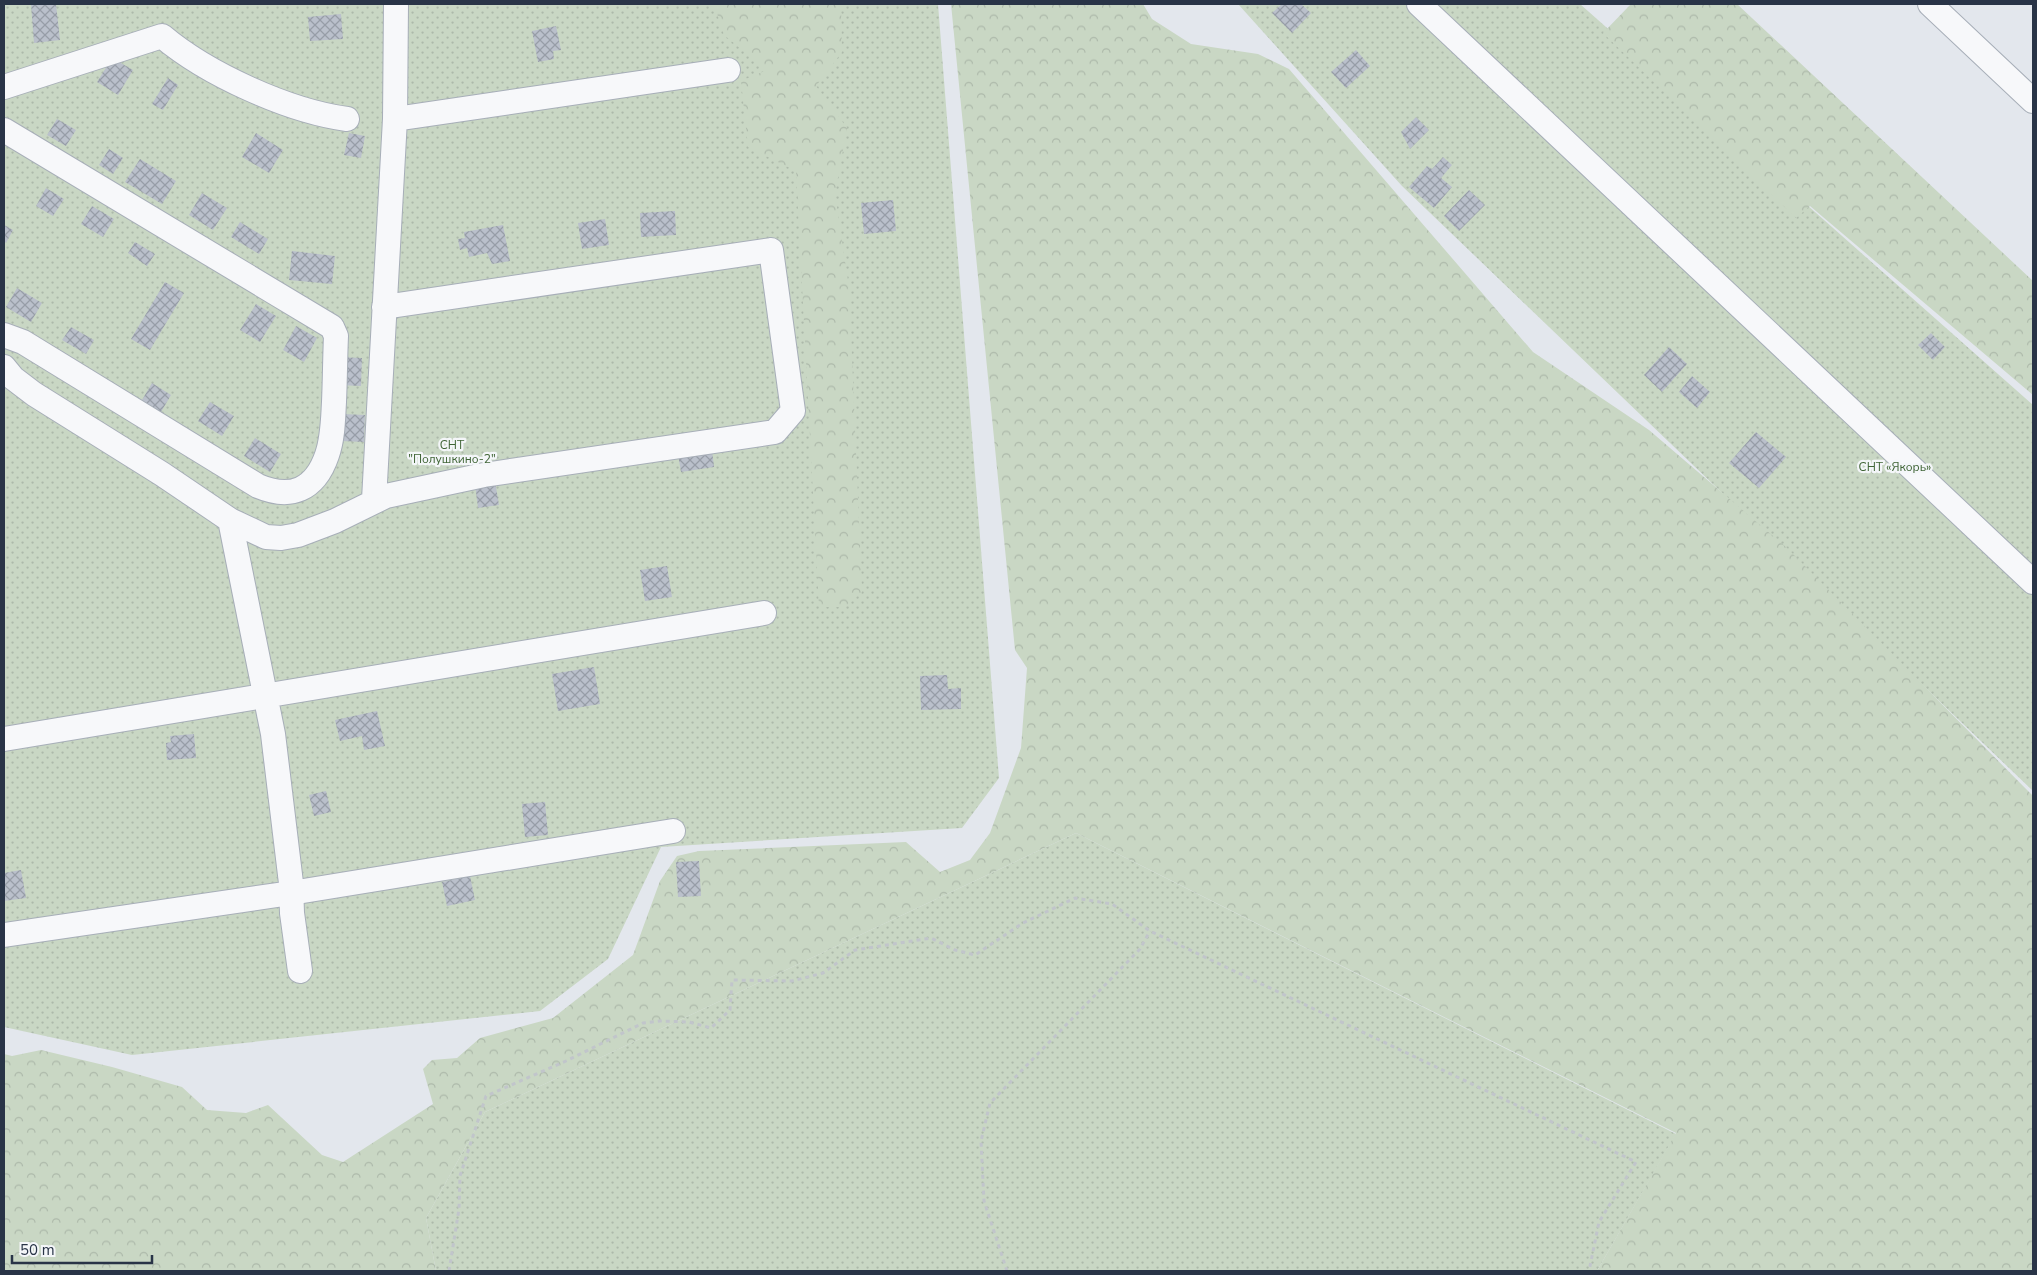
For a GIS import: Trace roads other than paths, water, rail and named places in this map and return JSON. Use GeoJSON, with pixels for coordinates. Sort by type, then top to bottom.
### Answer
{"type":"FeatureCollection","features":[{"type":"Feature","properties":{"kind":"street"},"geometry":{"type":"LineString","coordinates":[[374,500],[395,119],[396,4]]}},
{"type":"Feature","properties":{"kind":"street"},"geometry":{"type":"LineString","coordinates":[[1419,4],[2033,582]]}},
{"type":"Feature","properties":{"kind":"street"},"geometry":{"type":"LineString","coordinates":[[1930,4],[2033,101]]}},
{"type":"Feature","properties":{"kind":"street"},"geometry":{"type":"LineString","coordinates":[[4,87],[162,36],[177,49],[240,84],[306,111],[347,119]]}},
{"type":"Feature","properties":{"kind":"street"},"geometry":{"type":"LineString","coordinates":[[395,119],[728,70]]}},
{"type":"Feature","properties":{"kind":"street"},"geometry":{"type":"LineString","coordinates":[[4,130],[332,327],[336,336],[333,425],[327,456],[319,471],[307,484],[297,491],[286,494],[273,493],[258,486],[23,342],[4,338]]}},
{"type":"Feature","properties":{"kind":"street"},"geometry":{"type":"LineString","coordinates":[[4,366],[13,378],[34,394],[162,474],[230,520],[266,537],[281,538],[298,535],[336,521],[374,500],[412,490],[540,465],[774,432],[793,411],[771,250],[384,307]]}},
{"type":"Feature","properties":{"kind":"street"},"geometry":{"type":"LineString","coordinates":[[230,520],[273,734],[300,971]]}},
{"type":"Feature","properties":{"kind":"street"},"geometry":{"type":"LineString","coordinates":[[4,739],[764,613]]}},
{"type":"Feature","properties":{"kind":"street"},"geometry":{"type":"LineString","coordinates":[[4,936],[291,893],[673,831]]}},
{"type":"Feature","properties":{"kind":"park label","name":"СНТ \"Полушкино-2\""},"geometry":{"type":"Point","coordinates":[452,452]}},
{"type":"Feature","properties":{"kind":"park label","name":"СНТ «Якорь»"},"geometry":{"type":"Point","coordinates":[1895,467]}}]}
